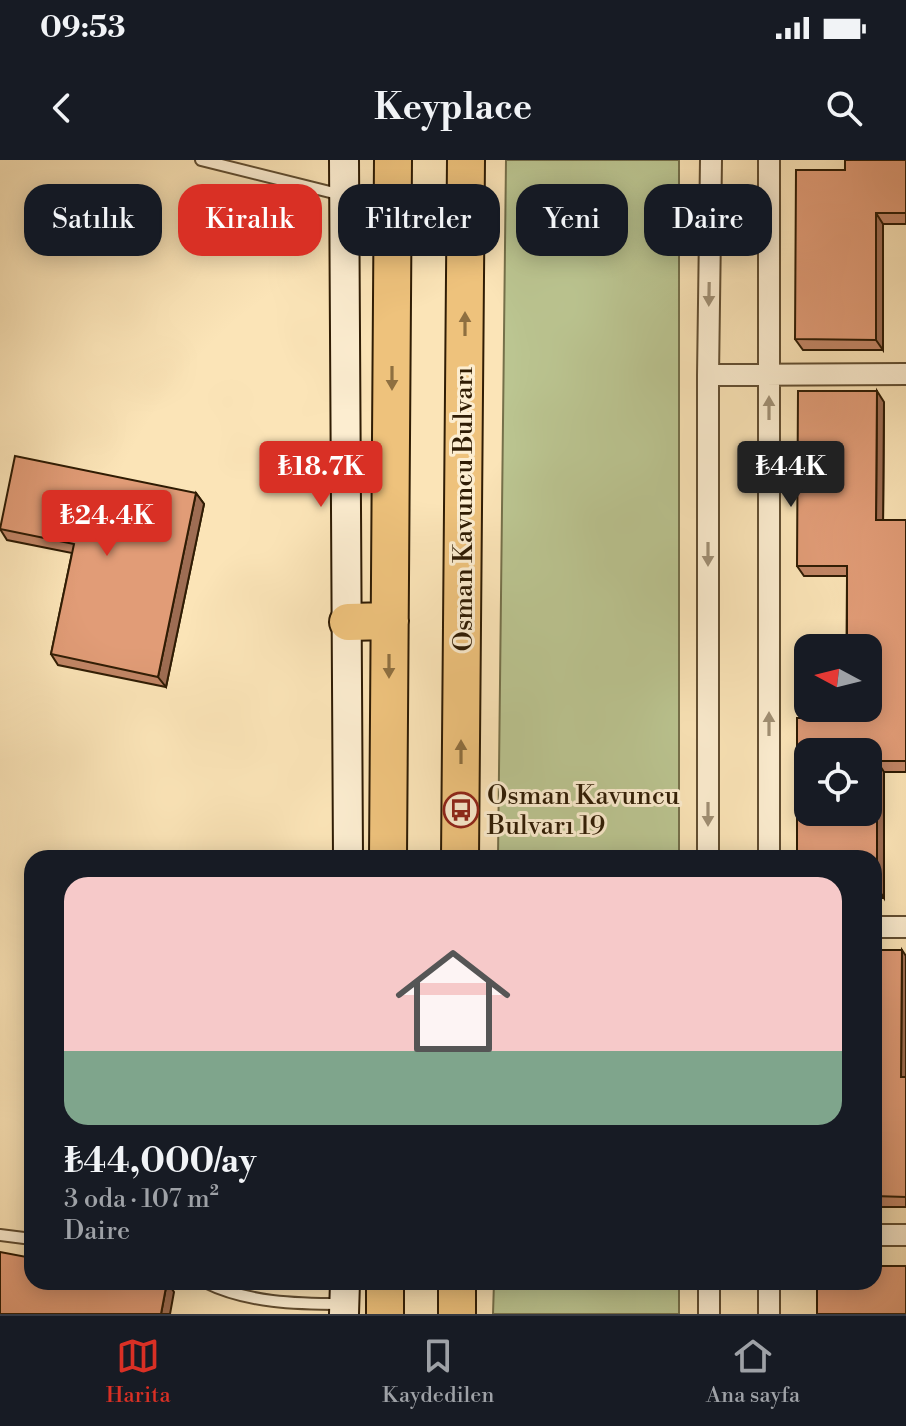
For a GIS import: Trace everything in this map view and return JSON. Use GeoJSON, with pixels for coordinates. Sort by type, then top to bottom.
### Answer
{"type":"FeatureCollection","features":[{"type":"Feature","properties":{"kind":"highway"},"geometry":{"type":"LineString","coordinates":[[388,850],[393,160]]}},
{"type":"Feature","properties":{"kind":"highway","name":"Osman Kavuncu Bulvarı"},"geometry":{"type":"LineString","coordinates":[[460,850],[466,160]]}},
{"type":"Feature","properties":{"kind":"highway"},"geometry":{"type":"LineString","coordinates":[[348,622],[390,621]]}},
{"type":"Feature","properties":{"kind":"highway"},"geometry":{"type":"LineString","coordinates":[[385,1290],[385,1314]]}},
{"type":"Feature","properties":{"kind":"highway"},"geometry":{"type":"LineString","coordinates":[[457,1290],[457,1314]]}},
{"type":"Feature","properties":{"kind":"street"},"geometry":{"type":"LineString","coordinates":[[344,160],[344,184]]}},
{"type":"Feature","properties":{"kind":"street"},"geometry":{"type":"LineString","coordinates":[[708,850],[711,160]]}},
{"type":"Feature","properties":{"kind":"street"},"geometry":{"type":"LineString","coordinates":[[769,160],[769,850]]}},
{"type":"Feature","properties":{"kind":"street"},"geometry":{"type":"LineString","coordinates":[[345,256],[348,850]]}},
{"type":"Feature","properties":{"kind":"street"},"geometry":{"type":"LineString","coordinates":[[708,375],[906,374]]}},
{"type":"Feature","properties":{"kind":"street"},"geometry":{"type":"LineString","coordinates":[[882,927],[906,927]]}},
{"type":"Feature","properties":{"kind":"street"},"geometry":{"type":"LineString","coordinates":[[882,1235],[906,1235]]}},
{"type":"Feature","properties":{"kind":"street"},"geometry":{"type":"LineString","coordinates":[[709,1290],[709,1314]]}},
{"type":"Feature","properties":{"kind":"street"},"geometry":{"type":"LineString","coordinates":[[769,1290],[769,1314]]}},
{"type":"Feature","properties":{"kind":"lane"},"geometry":{"type":"LineString","coordinates":[[201,160],[338,194]]}},
{"type":"Feature","properties":{"kind":"lane"},"geometry":{"type":"LineString","coordinates":[[0,1235],[24,1238]]}},
{"type":"Feature","properties":{"kind":"lane"},"geometry":{"type":"LineString","coordinates":[[223,1290],[288,1309],[344,1300]]}},
{"type":"Feature","properties":{"kind":"green space"},"geometry":{"type":"Polygon","coordinates":[[[506,160],[679,160],[679,184],[644,184],[644,256],[679,256],[679,850],[498,850],[506,160]]]}},
{"type":"Feature","properties":{"kind":"green space"},"geometry":{"type":"Polygon","coordinates":[[[494,1290],[679,1290],[679,1314],[493,1314],[494,1290]]]}},
{"type":"Feature","properties":{"kind":"building"},"geometry":{"type":"Polygon","coordinates":[[[845,160],[906,160],[906,213],[876,213],[876,340],[795,339],[796,170],[845,170],[845,160]]]}},
{"type":"Feature","properties":{"kind":"building"},"geometry":{"type":"Polygon","coordinates":[[[798,391],[877,391],[876,520],[906,520],[906,761],[882,761],[882,738],[797,738],[797,722],[882,722],[882,634],[847,634],[847,566],[797,566],[798,391]]]}},
{"type":"Feature","properties":{"kind":"building"},"geometry":{"type":"Polygon","coordinates":[[[15,456],[196,493],[158,677],[51,654],[74,544],[0,529],[15,456]]]}},
{"type":"Feature","properties":{"kind":"building"},"geometry":{"type":"Polygon","coordinates":[[[797,826],[877,826],[877,850],[797,850],[797,826]]]}},
{"type":"Feature","properties":{"kind":"building"},"geometry":{"type":"Polygon","coordinates":[[[882,950],[902,950],[901,1077],[906,1077],[906,1197],[882,1196],[882,950]]]}},
{"type":"Feature","properties":{"kind":"building"},"geometry":{"type":"Polygon","coordinates":[[[0,1252],[24,1256],[24,1290],[166,1290],[161,1314],[0,1314],[0,1252]]]}},
{"type":"Feature","properties":{"kind":"building"},"geometry":{"type":"Polygon","coordinates":[[[882,1266],[906,1266],[906,1314],[817,1314],[817,1290],[882,1290],[882,1266]]]}},
{"type":"Feature","properties":{"kind":"place","name":"Osman Kavuncu Bulvarı 19"},"geometry":{"type":"Point","coordinates":[461,810]}}]}
